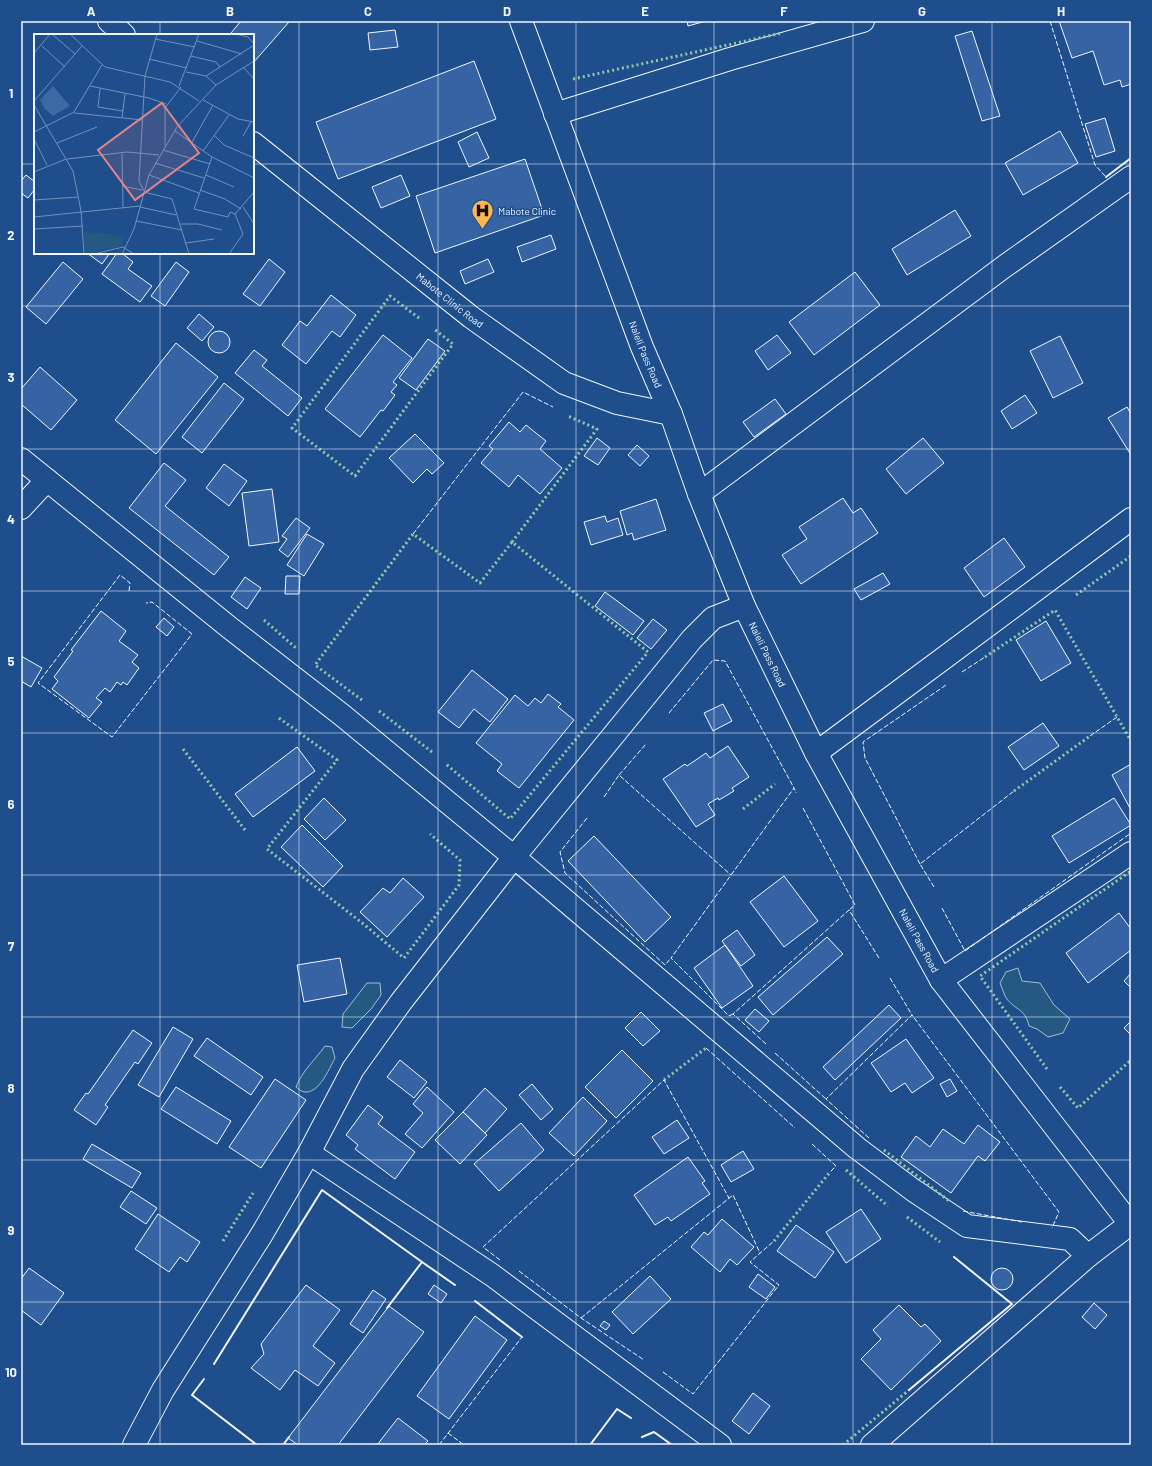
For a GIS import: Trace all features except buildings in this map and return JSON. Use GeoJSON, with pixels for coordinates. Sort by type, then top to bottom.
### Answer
{"type":"FeatureCollection","features":[{"type":"Feature","properties":{"kind":"street"},"geometry":{"type":"LineString","coordinates":[[109,21],[123,34]]}},
{"type":"Feature","properties":{"kind":"street","name":"Naleli Pass Road"},"geometry":{"type":"LineString","coordinates":[[521,21],[642,347],[671,414],[699,494],[744,606],[816,753],[940,980],[1130,1224]]}},
{"type":"Feature","properties":{"kind":"street"},"geometry":{"type":"LineString","coordinates":[[555,114],[730,59],[863,21]]}},
{"type":"Feature","properties":{"kind":"street","name":"Mabote Clinic Road"},"geometry":{"type":"LineString","coordinates":[[254,144],[471,317],[564,383],[617,403],[671,414]]}},
{"type":"Feature","properties":{"kind":"street"},"geometry":{"type":"LineString","coordinates":[[699,494],[1005,266],[1131,177]]}},
{"type":"Feature","properties":{"kind":"street"},"geometry":{"type":"LineString","coordinates":[[21,459],[230,628],[342,715],[514,857],[857,1148],[913,1190],[967,1226],[1070,1240],[1088,1256]]}},
{"type":"Feature","properties":{"kind":"street"},"geometry":{"type":"LineString","coordinates":[[21,508],[47,480]]}},
{"type":"Feature","properties":{"kind":"street"},"geometry":{"type":"LineString","coordinates":[[816,753],[1131,519]]}},
{"type":"Feature","properties":{"kind":"street"},"geometry":{"type":"LineString","coordinates":[[134,1445],[163,1390],[262,1234],[309,1153],[353,1069],[401,1002],[514,857],[692,639],[713,618],[744,606]]}},
{"type":"Feature","properties":{"kind":"street"},"geometry":{"type":"LineString","coordinates":[[940,980],[1131,853]]}},
{"type":"Feature","properties":{"kind":"street"},"geometry":{"type":"LineString","coordinates":[[309,1153],[492,1275],[720,1445]]}},
{"type":"Feature","properties":{"kind":"street"},"geometry":{"type":"LineString","coordinates":[[872,1445],[1088,1256],[1130,1224]]}},
{"type":"Feature","properties":{"kind":"shaded area"},"geometry":{"type":"Polygon","coordinates":[[[1018,968],[1022,981],[1040,983],[1054,1005],[1070,1019],[1063,1033],[1048,1037],[1037,1029],[1029,1026],[1025,1015],[1008,1001],[1000,983],[1006,972],[1018,968]]]}},
{"type":"Feature","properties":{"kind":"shaded area"},"geometry":{"type":"Polygon","coordinates":[[[367,983],[380,983],[381,995],[371,1009],[352,1028],[342,1027],[343,1014],[367,983]]]}},
{"type":"Feature","properties":{"kind":"shaded area"},"geometry":{"type":"Polygon","coordinates":[[[325,1046],[332,1047],[335,1058],[330,1068],[323,1080],[314,1089],[309,1092],[301,1091],[296,1087],[299,1081],[325,1046]]]}},
{"type":"Feature","properties":{"kind":"hedge"},"geometry":{"type":"LineString","coordinates":[[573,79],[782,33]]}},
{"type":"Feature","properties":{"kind":"hedge"},"geometry":{"type":"LineString","coordinates":[[419,318],[390,296],[292,428],[355,476],[453,344],[434,329]]}},
{"type":"Feature","properties":{"kind":"hedge"},"geometry":{"type":"LineString","coordinates":[[512,542],[597,429],[568,416]]}},
{"type":"Feature","properties":{"kind":"hedge"},"geometry":{"type":"LineString","coordinates":[[362,700],[315,665],[413,534],[480,583],[512,542],[648,652],[510,819],[446,764]]}},
{"type":"Feature","properties":{"kind":"hedge"},"geometry":{"type":"LineString","coordinates":[[1076,595],[1131,556]]}},
{"type":"Feature","properties":{"kind":"hedge"},"geometry":{"type":"LineString","coordinates":[[985,657],[1055,610],[1131,741]]}},
{"type":"Feature","properties":{"kind":"hedge"},"geometry":{"type":"LineString","coordinates":[[264,620],[296,648]]}},
{"type":"Feature","properties":{"kind":"hedge"},"geometry":{"type":"LineString","coordinates":[[379,711],[432,752]]}},
{"type":"Feature","properties":{"kind":"hedge"},"geometry":{"type":"LineString","coordinates":[[279,718],[337,760],[267,849],[361,922],[404,958],[459,885],[460,860],[430,834]]}},
{"type":"Feature","properties":{"kind":"hedge"},"geometry":{"type":"LineString","coordinates":[[1014,791],[1090,736]]}},
{"type":"Feature","properties":{"kind":"hedge"},"geometry":{"type":"LineString","coordinates":[[183,749],[245,830]]}},
{"type":"Feature","properties":{"kind":"hedge"},"geometry":{"type":"LineString","coordinates":[[743,809],[775,784]]}},
{"type":"Feature","properties":{"kind":"hedge"},"geometry":{"type":"LineString","coordinates":[[1047,1069],[980,976],[1131,871]]}},
{"type":"Feature","properties":{"kind":"hedge"},"geometry":{"type":"LineString","coordinates":[[664,1080],[706,1048]]}},
{"type":"Feature","properties":{"kind":"hedge"},"geometry":{"type":"LineString","coordinates":[[1060,1087],[1078,1108],[1131,1060]]}},
{"type":"Feature","properties":{"kind":"hedge"},"geometry":{"type":"LineString","coordinates":[[884,1150],[949,1201]]}},
{"type":"Feature","properties":{"kind":"hedge"},"geometry":{"type":"LineString","coordinates":[[846,1170],[888,1206]]}},
{"type":"Feature","properties":{"kind":"hedge"},"geometry":{"type":"LineString","coordinates":[[774,1241],[830,1172]]}},
{"type":"Feature","properties":{"kind":"hedge"},"geometry":{"type":"LineString","coordinates":[[223,1241],[253,1193]]}},
{"type":"Feature","properties":{"kind":"hedge"},"geometry":{"type":"LineString","coordinates":[[907,1217],[940,1242]]}},
{"type":"Feature","properties":{"kind":"hedge"},"geometry":{"type":"LineString","coordinates":[[843,1445],[909,1390]]}},
{"type":"Feature","properties":{"kind":"fence"},"geometry":{"type":"LineString","coordinates":[[1050,21],[1095,165],[1106,177]]}},
{"type":"Feature","properties":{"kind":"fence"},"geometry":{"type":"LineString","coordinates":[[413,534],[523,392],[553,407]]}},
{"type":"Feature","properties":{"kind":"fence"},"geometry":{"type":"LineString","coordinates":[[129,591],[130,583],[120,575],[38,683],[112,737],[192,634],[152,602],[146,603]]}},
{"type":"Feature","properties":{"kind":"fence"},"geometry":{"type":"LineString","coordinates":[[962,672],[985,657]]}},
{"type":"Feature","properties":{"kind":"fence"},"geometry":{"type":"LineString","coordinates":[[669,713],[713,660],[725,661],[794,788]]}},
{"type":"Feature","properties":{"kind":"fence"},"geometry":{"type":"LineString","coordinates":[[920,864],[865,758],[863,742],[946,685]]}},
{"type":"Feature","properties":{"kind":"fence"},"geometry":{"type":"LineString","coordinates":[[1090,736],[1117,717]]}},
{"type":"Feature","properties":{"kind":"fence"},"geometry":{"type":"LineString","coordinates":[[619,775],[646,744]]}},
{"type":"Feature","properties":{"kind":"fence"},"geometry":{"type":"LineString","coordinates":[[604,797],[619,775],[731,875]]}},
{"type":"Feature","properties":{"kind":"fence"},"geometry":{"type":"LineString","coordinates":[[733,1014],[729,1016],[671,958],[794,788],[796,793]]}},
{"type":"Feature","properties":{"kind":"fence"},"geometry":{"type":"LineString","coordinates":[[934,887],[920,864],[1014,791]]}},
{"type":"Feature","properties":{"kind":"fence"},"geometry":{"type":"LineString","coordinates":[[803,808],[855,905],[849,910]]}},
{"type":"Feature","properties":{"kind":"fence"},"geometry":{"type":"LineString","coordinates":[[587,818],[560,852],[565,873],[665,965],[671,958]]}},
{"type":"Feature","properties":{"kind":"fence"},"geometry":{"type":"LineString","coordinates":[[942,908],[965,951],[1131,833]]}},
{"type":"Feature","properties":{"kind":"fence"},"geometry":{"type":"LineString","coordinates":[[766,1044],[733,1014],[849,910],[879,958]]}},
{"type":"Feature","properties":{"kind":"fence"},"geometry":{"type":"LineString","coordinates":[[890,978],[912,1015]]}},
{"type":"Feature","properties":{"kind":"fence"},"geometry":{"type":"LineString","coordinates":[[869,1138],[826,1099],[912,1015],[1059,1212],[1052,1228]]}},
{"type":"Feature","properties":{"kind":"fence"},"geometry":{"type":"LineString","coordinates":[[706,1048],[795,1128]]}},
{"type":"Feature","properties":{"kind":"fence"},"geometry":{"type":"LineString","coordinates":[[775,1053],[826,1099]]}},
{"type":"Feature","properties":{"kind":"fence"},"geometry":{"type":"LineString","coordinates":[[500,1260],[483,1247],[664,1080],[729,1198]]}},
{"type":"Feature","properties":{"kind":"fence"},"geometry":{"type":"LineString","coordinates":[[812,1144],[836,1166],[830,1172]]}},
{"type":"Feature","properties":{"kind":"fence"},"geometry":{"type":"LineString","coordinates":[[581,1318],[733,1195],[760,1253]]}},
{"type":"Feature","properties":{"kind":"fence"},"geometry":{"type":"LineString","coordinates":[[963,1211],[1022,1222]]}},
{"type":"Feature","properties":{"kind":"fence"},"geometry":{"type":"LineString","coordinates":[[663,1372],[693,1394],[779,1285],[750,1262],[774,1241]]}},
{"type":"Feature","properties":{"kind":"fence"},"geometry":{"type":"LineString","coordinates":[[519,1271],[581,1318],[644,1360]]}},
{"type":"Feature","properties":{"kind":"fence"},"geometry":{"type":"LineString","coordinates":[[439,1445],[522,1337]]}},
{"type":"Feature","properties":{"kind":"fence"},"geometry":{"type":"LineString","coordinates":[[448,1433],[464,1445]]}},
{"type":"Feature","properties":{"kind":"wall"},"geometry":{"type":"LineString","coordinates":[[1106,177],[1131,158]]}},
{"type":"Feature","properties":{"kind":"wall"},"geometry":{"type":"LineString","coordinates":[[214,1364],[322,1190],[422,1262]]}},
{"type":"Feature","properties":{"kind":"wall"},"geometry":{"type":"LineString","coordinates":[[909,1390],[1012,1304],[954,1257]]}},
{"type":"Feature","properties":{"kind":"wall"},"geometry":{"type":"LineString","coordinates":[[387,1308],[422,1262],[455,1285]]}},
{"type":"Feature","properties":{"kind":"wall"},"geometry":{"type":"LineString","coordinates":[[475,1301],[522,1337]]}},
{"type":"Feature","properties":{"kind":"wall"},"geometry":{"type":"LineString","coordinates":[[204,1379],[192,1395],[257,1445]]}},
{"type":"Feature","properties":{"kind":"wall"},"geometry":{"type":"LineString","coordinates":[[590,1445],[617,1409],[631,1418]]}},
{"type":"Feature","properties":{"kind":"wall"},"geometry":{"type":"LineString","coordinates":[[642,1437],[654,1432],[672,1445]]}},
{"type":"Feature","properties":{"kind":"wall"},"geometry":{"type":"LineString","coordinates":[[283,1445],[289,1437]]}},
{"type":"Feature","properties":{"kind":"place","name":"Mabote Clinic"},"geometry":{"type":"Point","coordinates":[482,230]}}]}
